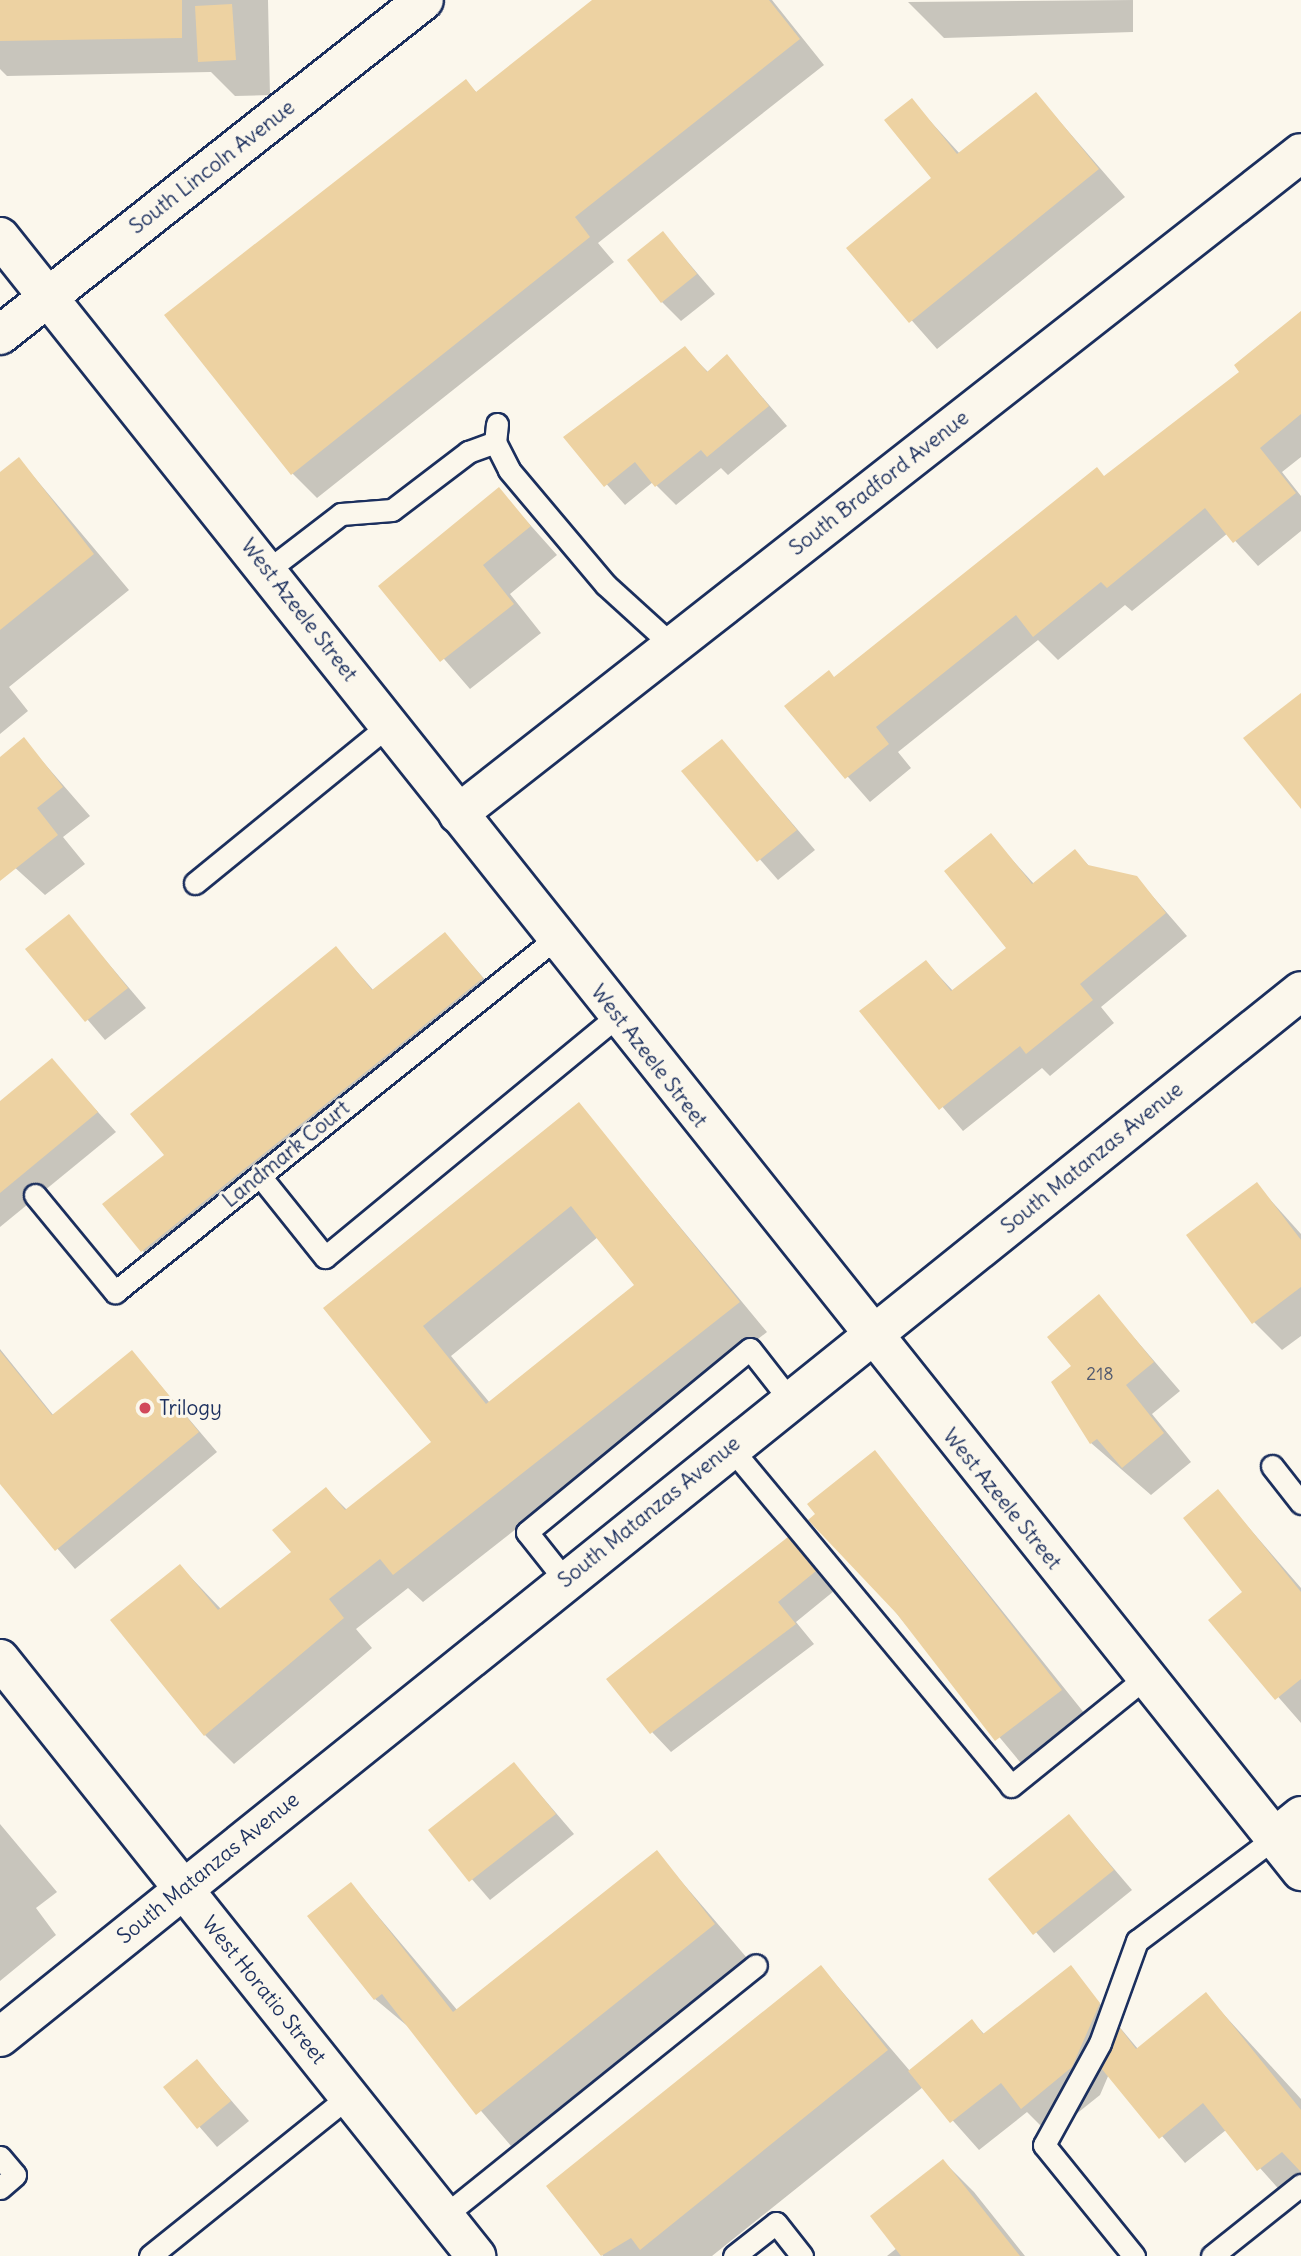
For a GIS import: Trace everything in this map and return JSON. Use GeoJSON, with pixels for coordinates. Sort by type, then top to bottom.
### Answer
{"type":"FeatureCollection","features":[{"type":"Feature","properties":{"kind":"street","name":"South Lincoln Avenue"},"geometry":{"type":"LineString","coordinates":[[0,335],[424,0]]}},
{"type":"Feature","properties":{"kind":"street","name":"South Bradford Avenue"},"geometry":{"type":"LineString","coordinates":[[458,814],[1301,153]]}},
{"type":"Feature","properties":{"kind":"street","name":"West Azeele Street"},"geometry":{"type":"LineString","coordinates":[[0,237],[268,570],[555,938],[1145,1678],[1288,1827],[1301,1871]]}},
{"type":"Feature","properties":{"kind":"street","name":"South Matanzas Avenue"},"geometry":{"type":"LineString","coordinates":[[0,2037],[789,1399],[1301,991]]}},
{"type":"Feature","properties":{"kind":"street","name":"West Horatio Street"},"geometry":{"type":"LineString","coordinates":[[0,1659],[476,2256]]}},
{"type":"Feature","properties":{"kind":"lane"},"geometry":{"type":"LineString","coordinates":[[268,570],[341,514],[391,510],[496,433],[509,470],[606,585],[672,645]]}},
{"type":"Feature","properties":{"kind":"lane"},"geometry":{"type":"LineString","coordinates":[[195,883],[389,725]]}},
{"type":"Feature","properties":{"kind":"lane","name":"Landmark Court"},"geometry":{"type":"LineString","coordinates":[[36,1195],[115,1292],[555,938]]}},
{"type":"Feature","properties":{"kind":"lane"},"geometry":{"type":"LineString","coordinates":[[260,1176],[325,1257],[617,1016]]}},
{"type":"Feature","properties":{"kind":"lane"},"geometry":{"type":"LineString","coordinates":[[565,1580],[527,1532],[750,1349],[789,1399]]}},
{"type":"Feature","properties":{"kind":"lane"},"geometry":{"type":"LineString","coordinates":[[730,1447],[1011,1786],[1145,1678]]}},
{"type":"Feature","properties":{"kind":"lane"},"geometry":{"type":"LineString","coordinates":[[1272,1466],[1301,1503]]}},
{"type":"Feature","properties":{"kind":"lane"},"geometry":{"type":"LineString","coordinates":[[1134,2256],[1044,2145],[1100,2043],[1137,1941],[1288,1827]]}},
{"type":"Feature","properties":{"kind":"lane"},"geometry":{"type":"LineString","coordinates":[[444,2216],[756,1965]]}},
{"type":"Feature","properties":{"kind":"lane"},"geometry":{"type":"LineString","coordinates":[[150,2256],[349,2096]]}},
{"type":"Feature","properties":{"kind":"lane"},"geometry":{"type":"LineString","coordinates":[[0,2157],[15,2175],[0,2188]]}},
{"type":"Feature","properties":{"kind":"lane"},"geometry":{"type":"LineString","coordinates":[[1212,2256],[1301,2185]]}},
{"type":"Feature","properties":{"kind":"lane"},"geometry":{"type":"LineString","coordinates":[[734,2256],[776,2223],[802,2256]]}},
{"type":"Feature","properties":{"kind":"building"},"geometry":{"type":"Polygon","coordinates":[[[0,0],[182,0],[182,38],[0,41],[0,0]]]}},
{"type":"Feature","properties":{"kind":"building"},"geometry":{"type":"Polygon","coordinates":[[[592,0],[769,0],[800,39],[575,217],[590,237],[291,475],[164,315],[466,79],[476,92],[592,0]]]}},
{"type":"Feature","properties":{"kind":"building"},"geometry":{"type":"Polygon","coordinates":[[[232,4],[236,60],[198,62],[195,6],[232,4]]]}},
{"type":"Feature","properties":{"kind":"building"},"geometry":{"type":"Polygon","coordinates":[[[1036,92],[1099,169],[909,323],[846,248],[931,178],[884,120],[912,98],[957,154],[1036,92]]]}},
{"type":"Feature","properties":{"kind":"building"},"geometry":{"type":"Polygon","coordinates":[[[663,231],[697,274],[661,303],[627,260],[663,231]]]}},
{"type":"Feature","properties":{"kind":"building"},"geometry":{"type":"Polygon","coordinates":[[[1301,311],[1301,414],[1260,448],[1296,493],[1233,543],[1205,508],[1107,588],[1101,582],[1033,637],[1016,615],[876,727],[889,744],[845,779],[784,706],[829,670],[834,677],[1097,467],[1104,476],[1239,372],[1234,365],[1301,311]]]}},
{"type":"Feature","properties":{"kind":"building"},"geometry":{"type":"Polygon","coordinates":[[[685,346],[707,372],[727,354],[769,406],[707,457],[701,450],[655,487],[635,462],[604,487],[563,437],[685,346]]]}},
{"type":"Feature","properties":{"kind":"building"},"geometry":{"type":"Polygon","coordinates":[[[19,457],[94,554],[0,630],[0,472],[19,457]]]}},
{"type":"Feature","properties":{"kind":"building"},"geometry":{"type":"Polygon","coordinates":[[[499,487],[531,526],[483,565],[514,604],[440,662],[378,586],[499,487]]]}},
{"type":"Feature","properties":{"kind":"building"},"geometry":{"type":"Polygon","coordinates":[[[1301,693],[1301,809],[1243,738],[1301,693]]]}},
{"type":"Feature","properties":{"kind":"building"},"geometry":{"type":"Polygon","coordinates":[[[24,737],[63,787],[37,808],[58,835],[0,881],[0,757],[24,737]]]}},
{"type":"Feature","properties":{"kind":"building"},"geometry":{"type":"Polygon","coordinates":[[[722,739],[797,830],[757,862],[681,771],[722,739]]]}},
{"type":"Feature","properties":{"kind":"building"},"geometry":{"type":"Polygon","coordinates":[[[991,833],[1032,884],[1075,849],[1088,865],[1137,876],[1166,913],[1080,984],[1093,1000],[1026,1054],[1020,1046],[939,1110],[859,1011],[926,960],[951,991],[1006,948],[944,871],[991,833]]]}},
{"type":"Feature","properties":{"kind":"building"},"geometry":{"type":"Polygon","coordinates":[[[69,914],[128,988],[85,1022],[25,949],[69,914]]]}},
{"type":"Feature","properties":{"kind":"building"},"geometry":{"type":"Polygon","coordinates":[[[445,932],[483,978],[141,1252],[102,1204],[164,1155],[130,1114],[336,946],[372,990],[445,932]]]}},
{"type":"Feature","properties":{"kind":"building"},"geometry":{"type":"Polygon","coordinates":[[[52,1058],[98,1112],[0,1193],[0,1101],[52,1058]]]}},
{"type":"Feature","properties":{"kind":"building"},"geometry":{"type":"Polygon","coordinates":[[[579,1102],[740,1302],[393,1575],[380,1559],[329,1599],[344,1618],[204,1736],[110,1620],[180,1564],[218,1610],[291,1552],[272,1530],[326,1487],[345,1510],[431,1442],[323,1308],[579,1102]],[[571,1206],[423,1326],[486,1404],[634,1285],[571,1206]]]}},
{"type":"Feature","properties":{"kind":"building"},"geometry":{"type":"Polygon","coordinates":[[[1257,1182],[1301,1240],[1301,1287],[1252,1324],[1186,1235],[1257,1182]]]}},
{"type":"Feature","properties":{"kind":"building"},"geometry":{"type":"Polygon","coordinates":[[[1099,1294],[1154,1362],[1126,1385],[1164,1433],[1122,1468],[1097,1439],[1090,1444],[1051,1382],[1071,1366],[1047,1337],[1099,1294]]]}},
{"type":"Feature","properties":{"kind":"building"},"geometry":{"type":"Polygon","coordinates":[[[132,1350],[199,1432],[55,1551],[0,1484],[0,1351],[52,1415],[132,1350]]]}},
{"type":"Feature","properties":{"kind":"building"},"geometry":{"type":"Polygon","coordinates":[[[875,1450],[1062,1690],[995,1741],[897,1614],[808,1520],[815,1514],[807,1504],[875,1450]]]}},
{"type":"Feature","properties":{"kind":"building"},"geometry":{"type":"Polygon","coordinates":[[[1218,1489],[1301,1592],[1301,1679],[1275,1700],[1208,1620],[1242,1592],[1183,1518],[1218,1489]]]}},
{"type":"Feature","properties":{"kind":"building"},"geometry":{"type":"Polygon","coordinates":[[[788,1537],[816,1571],[778,1602],[796,1624],[650,1734],[606,1679],[788,1537]]]}},
{"type":"Feature","properties":{"kind":"building"},"geometry":{"type":"Polygon","coordinates":[[[514,1762],[556,1814],[469,1882],[428,1830],[514,1762]]]}},
{"type":"Feature","properties":{"kind":"building"},"geometry":{"type":"Polygon","coordinates":[[[1069,1814],[1114,1870],[1033,1935],[988,1879],[1069,1814]]]}},
{"type":"Feature","properties":{"kind":"building"},"geometry":{"type":"Polygon","coordinates":[[[657,1850],[715,1924],[476,2115],[382,1994],[374,2000],[307,1916],[351,1882],[453,2012],[657,1850]]]}},
{"type":"Feature","properties":{"kind":"building"},"geometry":{"type":"Polygon","coordinates":[[[821,1965],[888,2050],[640,2250],[631,2238],[601,2256],[546,2186],[821,1965]]]}},
{"type":"Feature","properties":{"kind":"building"},"geometry":{"type":"Polygon","coordinates":[[[1071,1965],[1100,2003],[1072,2067],[1021,2109],[1001,2083],[950,2123],[908,2071],[972,2019],[983,2034],[1071,1965]]]}},
{"type":"Feature","properties":{"kind":"building"},"geometry":{"type":"Polygon","coordinates":[[[1206,1992],[1301,2110],[1301,2172],[1282,2152],[1257,2171],[1203,2103],[1159,2139],[1101,2068],[1120,2028],[1136,2049],[1206,1992]]]}},
{"type":"Feature","properties":{"kind":"building"},"geometry":{"type":"Polygon","coordinates":[[[197,2059],[231,2101],[197,2129],[163,2087],[197,2059]]]}},
{"type":"Feature","properties":{"kind":"building"},"geometry":{"type":"Polygon","coordinates":[[[943,2159],[1020,2256],[901,2256],[870,2216],[943,2159]]]}},
{"type":"Feature","properties":{"kind":"place","name":"Trilogy"},"geometry":{"type":"Point","coordinates":[145,1408]}}]}
